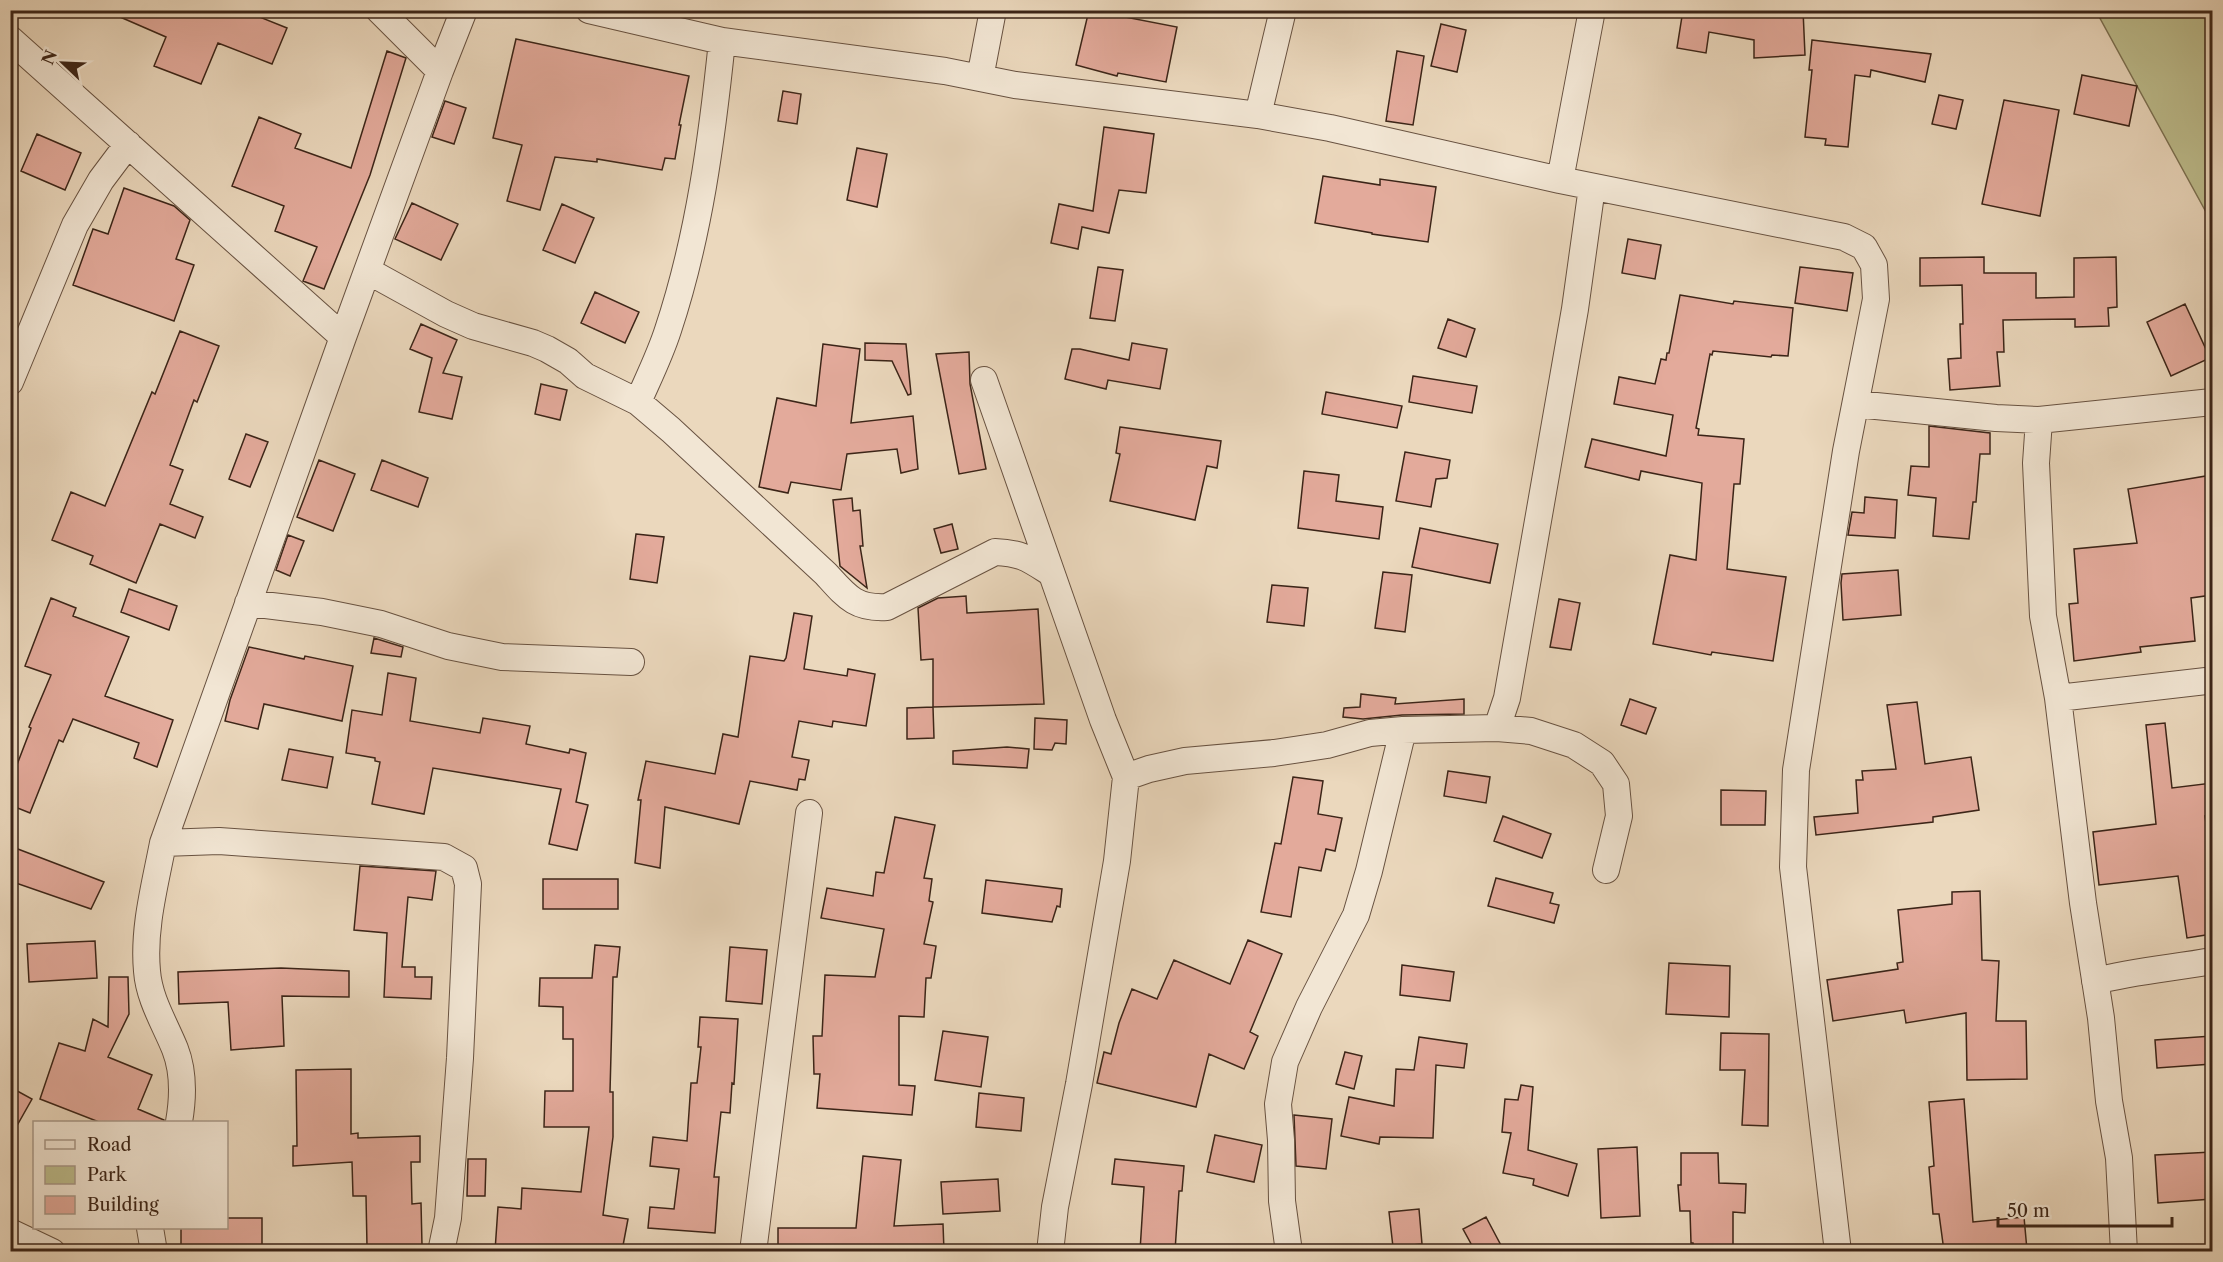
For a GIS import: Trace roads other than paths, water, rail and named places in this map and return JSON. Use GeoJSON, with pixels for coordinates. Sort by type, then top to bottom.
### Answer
{"type":"FeatureCollection","features":[{"type":"Feature","properties":{"kind":"street"},"geometry":{"type":"LineString","coordinates":[[379,10],[440,71]]}},
{"type":"Feature","properties":{"kind":"street"},"geometry":{"type":"LineString","coordinates":[[179,1121],[183,1096],[176,1052],[159,1017],[147,972],[148,918],[163,843],[343,337],[464,10]]}},
{"type":"Feature","properties":{"kind":"street"},"geometry":{"type":"LineString","coordinates":[[589,10],[722,41],[945,71],[1015,85],[1258,115],[1330,128],[1592,187],[1844,237],[1864,247],[1874,265],[1876,298],[1844,463],[1796,770],[1793,867],[1838,1251]]}},
{"type":"Feature","properties":{"kind":"street"},"geometry":{"type":"LineString","coordinates":[[980,78],[993,10]]}},
{"type":"Feature","properties":{"kind":"street"},"geometry":{"type":"LineString","coordinates":[[1258,115],[1280,32],[1283,10]]}},
{"type":"Feature","properties":{"kind":"street"},"geometry":{"type":"LineString","coordinates":[[1560,180],[1592,10]]}},
{"type":"Feature","properties":{"kind":"street"},"geometry":{"type":"LineString","coordinates":[[10,39],[343,337]]}},
{"type":"Feature","properties":{"kind":"street"},"geometry":{"type":"LineString","coordinates":[[638,402],[668,332],[686,270],[711,143],[722,41]]}},
{"type":"Feature","properties":{"kind":"street"},"geometry":{"type":"LineString","coordinates":[[10,382],[75,225],[101,180],[128,144]]}},
{"type":"Feature","properties":{"kind":"street"},"geometry":{"type":"LineString","coordinates":[[1497,728],[1507,698],[1575,309],[1592,187]]}},
{"type":"Feature","properties":{"kind":"street"},"geometry":{"type":"LineString","coordinates":[[368,271],[446,314],[473,326],[547,349],[568,361],[585,376],[638,402],[859,605],[872,608],[887,607],[995,552],[1015,553],[1029,558],[1051,573]]}},
{"type":"Feature","properties":{"kind":"street"},"geometry":{"type":"LineString","coordinates":[[984,380],[1103,720],[1126,777],[1117,861],[1079,1084],[1055,1207],[1050,1251]]}},
{"type":"Feature","properties":{"kind":"street"},"geometry":{"type":"LineString","coordinates":[[1856,404],[2039,420],[2212,402]]}},
{"type":"Feature","properties":{"kind":"street"},"geometry":{"type":"LineString","coordinates":[[2039,420],[2036,463],[2043,616],[2058,698],[2109,1101],[2119,1158],[2124,1251]]}},
{"type":"Feature","properties":{"kind":"street"},"geometry":{"type":"LineString","coordinates":[[248,603],[322,612],[381,624],[448,646],[502,657],[631,662]]}},
{"type":"Feature","properties":{"kind":"street"},"geometry":{"type":"LineString","coordinates":[[2058,698],[2206,681]]}},
{"type":"Feature","properties":{"kind":"street"},"geometry":{"type":"LineString","coordinates":[[1126,777],[1185,761],[1274,753],[1327,745],[1371,733],[1497,728],[1531,731],[1574,745],[1602,763],[1616,784],[1619,816],[1606,870]]}},
{"type":"Feature","properties":{"kind":"street"},"geometry":{"type":"LineString","coordinates":[[1289,1251],[1282,1201],[1278,1104],[1286,1062],[1309,1007],[1356,915],[1403,730]]}},
{"type":"Feature","properties":{"kind":"street"},"geometry":{"type":"LineString","coordinates":[[753,1251],[809,813]]}},
{"type":"Feature","properties":{"kind":"street"},"geometry":{"type":"LineString","coordinates":[[163,843],[219,841],[444,857],[464,868],[468,884],[460,1058],[448,1218],[441,1251]]}},
{"type":"Feature","properties":{"kind":"street"},"geometry":{"type":"LineString","coordinates":[[2095,981],[2124,974],[2171,969],[2212,961]]}},
{"type":"Feature","properties":{"kind":"street"},"geometry":{"type":"LineString","coordinates":[[150,1229],[154,1251]]}},
{"type":"Feature","properties":{"kind":"street"},"geometry":{"type":"LineString","coordinates":[[10,1232],[52,1251]]}}]}
